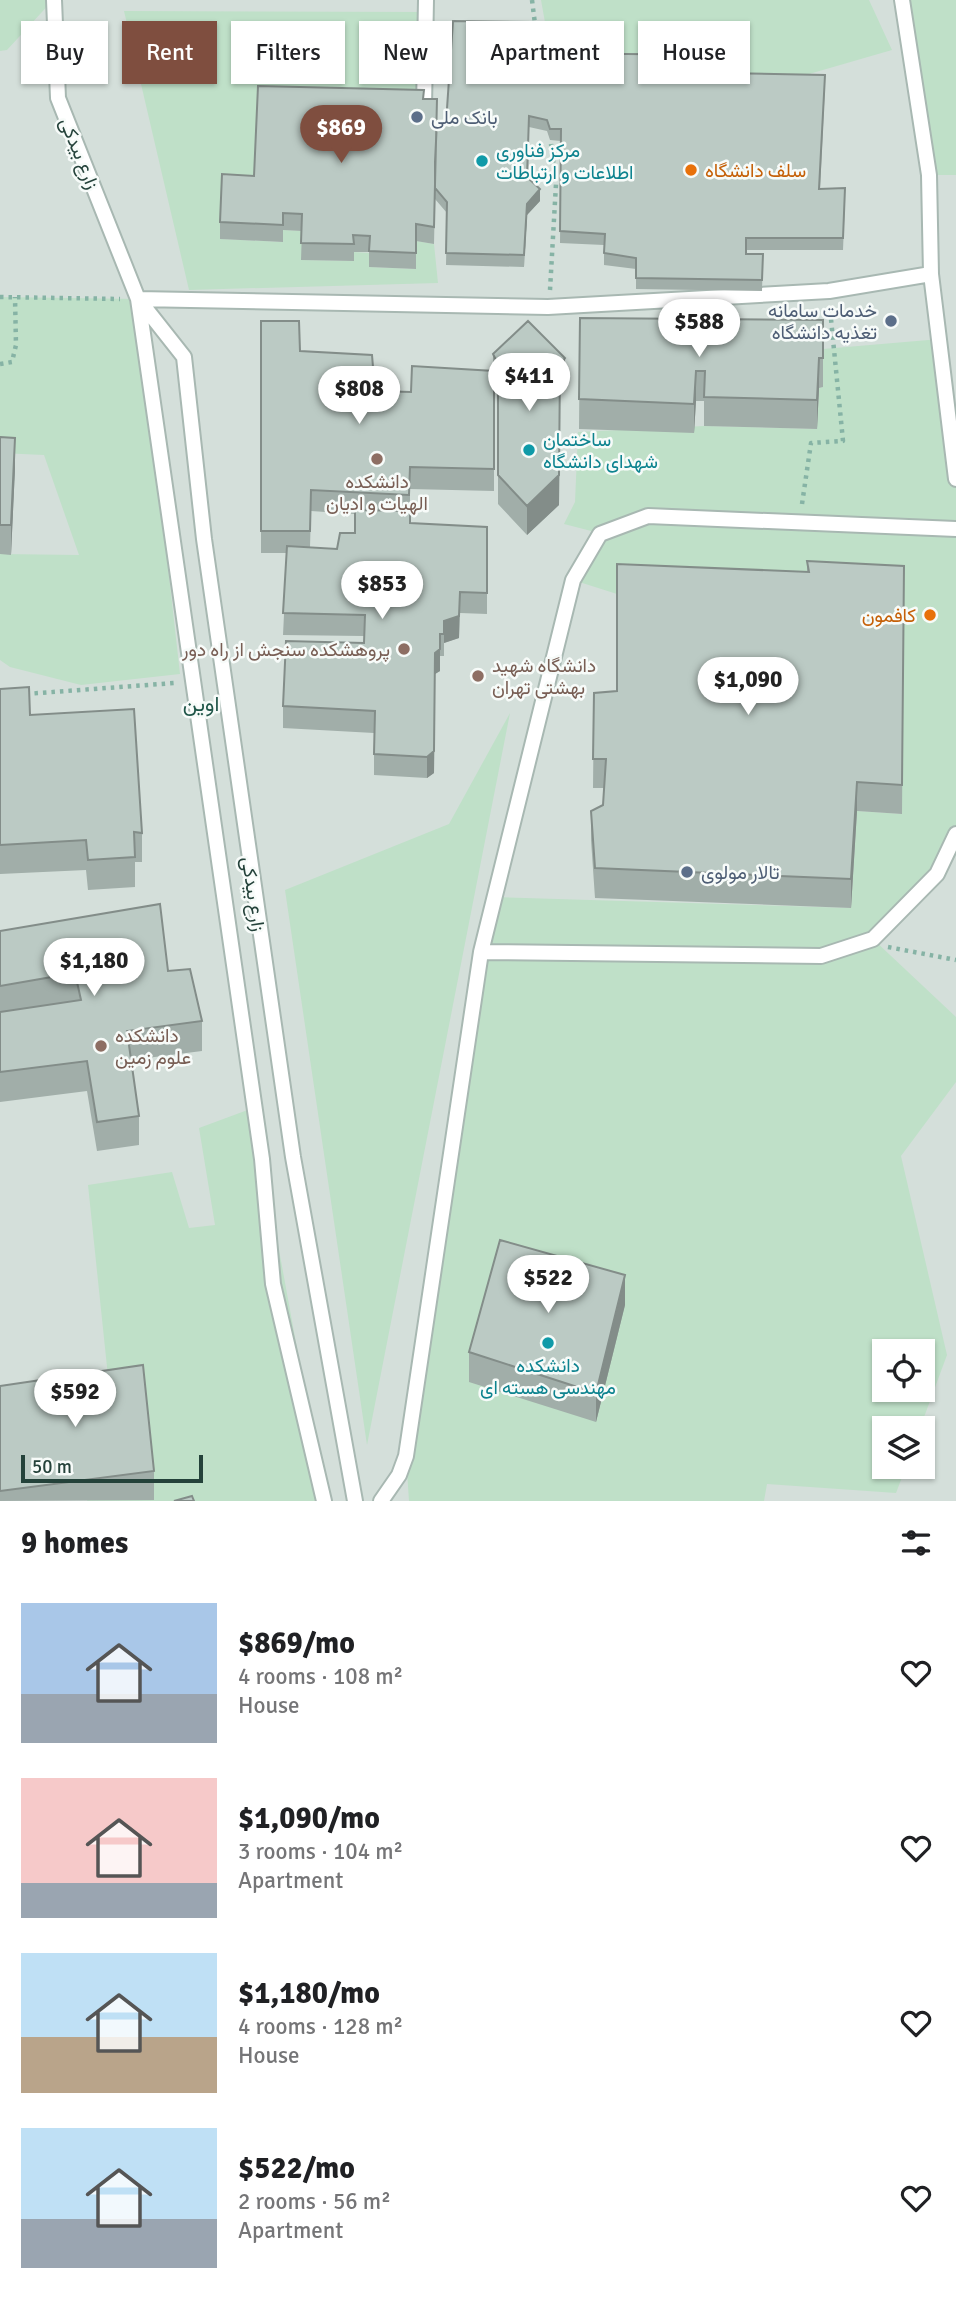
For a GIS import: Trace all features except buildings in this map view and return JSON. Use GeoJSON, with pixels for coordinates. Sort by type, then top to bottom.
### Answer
{"type":"FeatureCollection","features":[{"type":"Feature","properties":{"kind":"lane","name":"زارع بیدکی"},"geometry":{"type":"LineString","coordinates":[[54,0],[58,98],[138,299],[262,1159],[273,1284],[324,1501]]}},
{"type":"Feature","properties":{"kind":"lane"},"geometry":{"type":"LineString","coordinates":[[424,106],[426,0]]}},
{"type":"Feature","properties":{"kind":"lane"},"geometry":{"type":"LineString","coordinates":[[902,0],[929,175],[931,274],[956,479]]}},
{"type":"Feature","properties":{"kind":"lane"},"geometry":{"type":"LineString","coordinates":[[138,299],[548,307],[829,291],[931,274]]}},
{"type":"Feature","properties":{"kind":"lane","name":"زارع بیدکی"},"geometry":{"type":"LineString","coordinates":[[138,299],[184,356],[207,566],[291,1143],[355,1501]]}},
{"type":"Feature","properties":{"kind":"lane"},"geometry":{"type":"LineString","coordinates":[[381,1501],[399,1475],[406,1456],[481,952],[573,580],[600,534],[648,516],[956,529]]}},
{"type":"Feature","properties":{"kind":"lane"},"geometry":{"type":"LineString","coordinates":[[481,952],[821,956],[873,939],[937,874],[956,834]]}},
{"type":"Feature","properties":{"kind":"path"},"geometry":{"type":"LineString","coordinates":[[531,0],[534,21]]}},
{"type":"Feature","properties":{"kind":"path"},"geometry":{"type":"LineString","coordinates":[[551,144],[555,184],[552,267]]}},
{"type":"Feature","properties":{"kind":"path"},"geometry":{"type":"LineString","coordinates":[[800,522],[810,443],[843,441],[829,291]]}},
{"type":"Feature","properties":{"kind":"path"},"geometry":{"type":"LineString","coordinates":[[0,297],[138,299]]}},
{"type":"Feature","properties":{"kind":"path"},"geometry":{"type":"LineString","coordinates":[[0,364],[12,362],[16,345],[15,297]]}},
{"type":"Feature","properties":{"kind":"path"},"geometry":{"type":"LineString","coordinates":[[14,695],[193,682]]}},
{"type":"Feature","properties":{"kind":"path"},"geometry":{"type":"LineString","coordinates":[[891,949],[956,960]]}},
{"type":"Feature","properties":{"kind":"shaded area","name":"دانشگاه شهید بهشتی تهران"},"geometry":{"type":"Polygon","coordinates":[[[0,0],[956,0],[956,1501],[0,1501],[0,0]]]}},
{"type":"Feature","properties":{"kind":"green space"},"geometry":{"type":"Polygon","coordinates":[[[0,0],[53,0],[34,21],[21,21],[21,35],[7,50],[0,51],[0,0]]]}},
{"type":"Feature","properties":{"kind":"green space"},"geometry":{"type":"Polygon","coordinates":[[[541,0],[869,0],[892,50],[809,74],[750,74],[750,21],[638,21],[638,73],[624,73],[624,21],[545,21],[541,0]]]}},
{"type":"Feature","properties":{"kind":"green space"},"geometry":{"type":"Polygon","coordinates":[[[902,0],[956,0],[956,175],[929,175],[902,0]]]}},
{"type":"Feature","properties":{"kind":"green space"},"geometry":{"type":"Polygon","coordinates":[[[124,11],[426,12],[426,21],[359,21],[359,84],[424,84],[424,106],[254,193],[221,239],[282,242],[283,230],[302,231],[302,260],[353,261],[353,252],[370,253],[369,267],[415,269],[416,241],[434,244],[438,283],[189,290],[141,84],[217,84],[217,21],[126,21],[124,11]]]}},
{"type":"Feature","properties":{"kind":"green space"},"geometry":{"type":"Polygon","coordinates":[[[0,297],[138,299],[180,674],[81,685],[10,667],[0,660],[0,554],[79,555],[44,455],[0,453],[0,297]]]}},
{"type":"Feature","properties":{"kind":"green space"},"geometry":{"type":"Polygon","coordinates":[[[940,339],[956,479],[956,834],[937,874],[873,939],[956,1017],[956,1082],[901,1156],[947,1355],[935,1387],[935,1339],[872,1339],[872,1402],[930,1402],[924,1416],[872,1416],[872,1479],[901,1479],[896,1493],[767,1484],[764,1501],[409,1501],[406,1456],[495,897],[851,908],[857,811],[902,814],[617,594],[573,580],[599,533],[564,524],[575,502],[578,432],[704,426],[817,429],[819,388],[823,387],[823,349],[940,339]]]}},
{"type":"Feature","properties":{"kind":"green space"},"geometry":{"type":"Polygon","coordinates":[[[510,713],[367,1445],[285,890],[449,824],[510,713]]]}},
{"type":"Feature","properties":{"kind":"green space"},"geometry":{"type":"Polygon","coordinates":[[[253,1108],[325,1501],[87,1501],[109,1386],[88,1185],[172,1172],[189,1228],[215,1225],[199,1128],[253,1108]]]}},
{"type":"Feature","properties":{"kind":"place","name":"بانک ملی"},"geometry":{"type":"Point","coordinates":[417,117]}},
{"type":"Feature","properties":{"kind":"place","name":"مرکز فناوری اطلاعات و ارتباطات"},"geometry":{"type":"Point","coordinates":[482,161]}},
{"type":"Feature","properties":{"kind":"place","name":"سلف دانشگاه"},"geometry":{"type":"Point","coordinates":[691,170]}},
{"type":"Feature","properties":{"kind":"place","name":"خدمات سامانه تغذیه دانشگاه"},"geometry":{"type":"Point","coordinates":[891,321]}},
{"type":"Feature","properties":{"kind":"place","name":"ساختمان شهدای دانشگاه"},"geometry":{"type":"Point","coordinates":[529,450]}},
{"type":"Feature","properties":{"kind":"place","name":"دانشکده الهیات و ادیان"},"geometry":{"type":"Point","coordinates":[377,459]}},
{"type":"Feature","properties":{"kind":"place","name":"کافمون"},"geometry":{"type":"Point","coordinates":[930,615]}},
{"type":"Feature","properties":{"kind":"place","name":"پروهشکده سنجش از راه دور"},"geometry":{"type":"Point","coordinates":[404,649]}},
{"type":"Feature","properties":{"kind":"place","name":"دانشگاه شهید بهشتی تهران"},"geometry":{"type":"Point","coordinates":[478,676]}},
{"type":"Feature","properties":{"kind":"place","name":"تالار مولوی"},"geometry":{"type":"Point","coordinates":[687,872]}},
{"type":"Feature","properties":{"kind":"place","name":"دانشکده علوم زمین"},"geometry":{"type":"Point","coordinates":[101,1046]}},
{"type":"Feature","properties":{"kind":"place","name":"دانشکده مهندسی هسته ای"},"geometry":{"type":"Point","coordinates":[548,1343]}},
{"type":"Feature","properties":{"kind":"district","name":"اوین"},"geometry":{"type":"Point","coordinates":[201,704]}}]}
